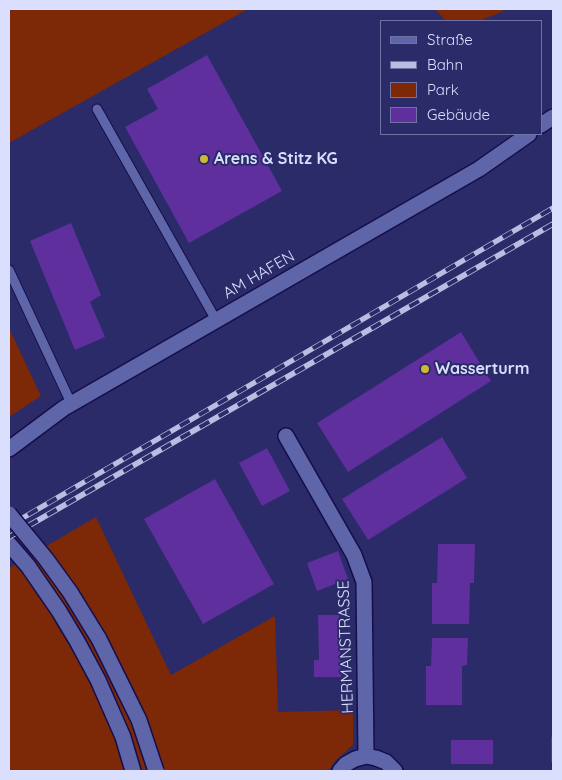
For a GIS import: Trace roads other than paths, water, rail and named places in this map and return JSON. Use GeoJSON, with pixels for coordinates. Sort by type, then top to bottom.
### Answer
{"type":"FeatureCollection","features":[{"type":"Feature","properties":{"kind":"street"},"geometry":{"type":"LineString","coordinates":[[542,125],[553,117]]}},
{"type":"Feature","properties":{"kind":"street","name":"AM HAFEN"},"geometry":{"type":"LineString","coordinates":[[9,449],[71,403],[479,169],[528,135]]}},
{"type":"Feature","properties":{"kind":"street","name":"HERMANSTRASSE"},"geometry":{"type":"LineString","coordinates":[[286,436],[354,555],[364,582],[366,756]]}},
{"type":"Feature","properties":{"kind":"street"},"geometry":{"type":"LineString","coordinates":[[9,514],[65,585],[99,639],[140,720],[156,771]]}},
{"type":"Feature","properties":{"kind":"street"},"geometry":{"type":"LineString","coordinates":[[9,544],[28,566],[60,611],[77,641],[98,680],[123,737],[133,771]]}},
{"type":"Feature","properties":{"kind":"street"},"geometry":{"type":"LineString","coordinates":[[340,771],[355,758],[366,756],[386,762],[395,771]]}},
{"type":"Feature","properties":{"kind":"lane"},"geometry":{"type":"LineString","coordinates":[[97,110],[216,320]]}},
{"type":"Feature","properties":{"kind":"lane"},"geometry":{"type":"LineString","coordinates":[[9,270],[71,403]]}},
{"type":"Feature","properties":{"kind":"railway"},"geometry":{"type":"LineString","coordinates":[[9,526],[553,208]]}},
{"type":"Feature","properties":{"kind":"railway"},"geometry":{"type":"LineString","coordinates":[[9,537],[553,224]]}},
{"type":"Feature","properties":{"kind":"place","name":"Arens & Stitz KG"},"geometry":{"type":"Point","coordinates":[204,159]}},
{"type":"Feature","properties":{"kind":"place","name":"Wasserturm"},"geometry":{"type":"Point","coordinates":[425,369]}}]}
